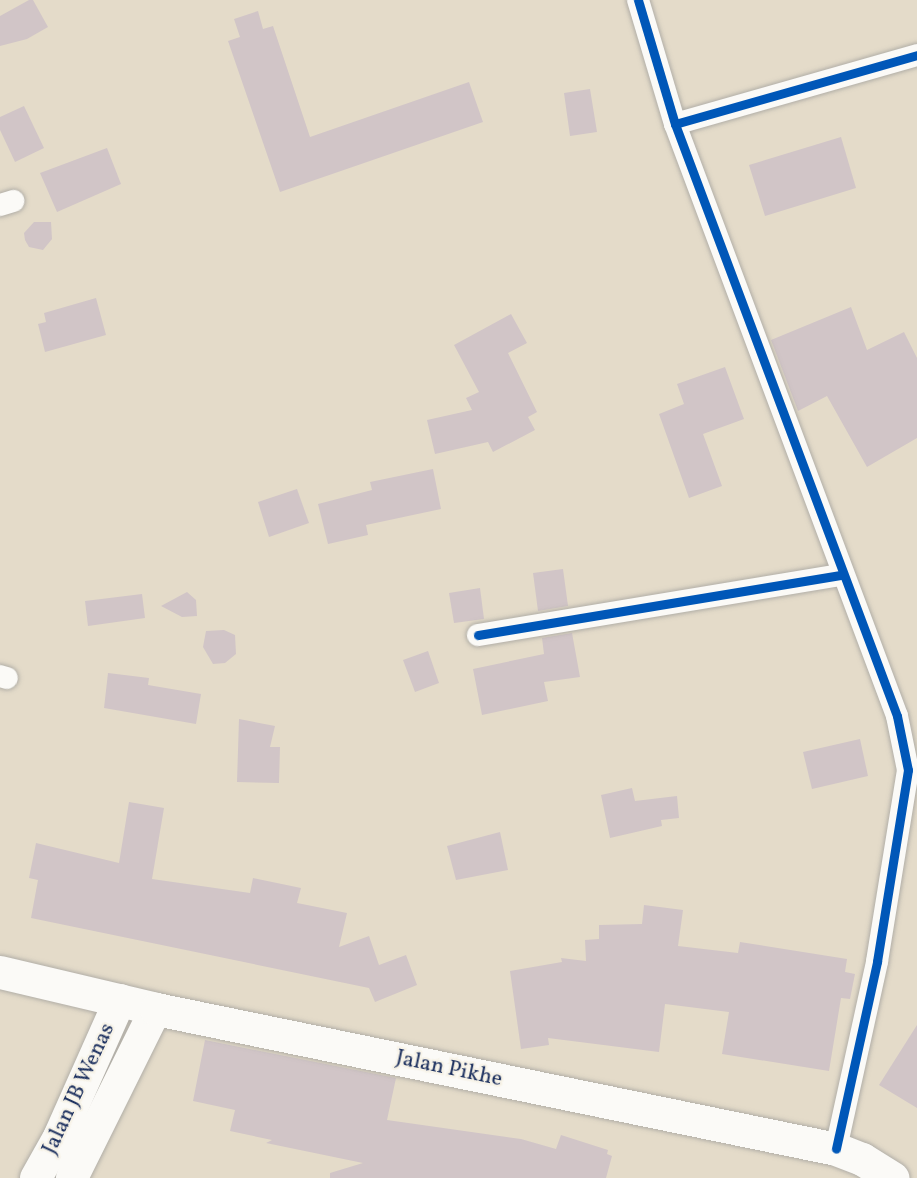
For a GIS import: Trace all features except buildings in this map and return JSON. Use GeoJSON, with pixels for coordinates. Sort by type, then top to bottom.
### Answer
{"type":"FeatureCollection","features":[{"type":"Feature","properties":{"kind":"highway","name":"Jalan Pikhe"},"geometry":{"type":"LineString","coordinates":[[0,972],[156,1009],[852,1162],[893,1178]]}},
{"type":"Feature","properties":{"kind":"main road","name":"Jalan JB Wenas"},"geometry":{"type":"LineString","coordinates":[[36,1178],[59,1137],[120,1000]]}},
{"type":"Feature","properties":{"kind":"main road","name":"Jalan JB Wenas"},"geometry":{"type":"LineString","coordinates":[[72,1178],[156,1009]]}},
{"type":"Feature","properties":{"kind":"street"},"geometry":{"type":"LineString","coordinates":[[638,0],[675,124],[842,575],[897,716],[908,771],[878,962],[852,1162]]}},
{"type":"Feature","properties":{"kind":"street"},"geometry":{"type":"LineString","coordinates":[[675,124],[917,55]]}},
{"type":"Feature","properties":{"kind":"street"},"geometry":{"type":"LineString","coordinates":[[478,635],[842,575]]}},
{"type":"Feature","properties":{"kind":"cycle path"},"geometry":{"type":"LineString","coordinates":[[638,0],[675,124],[897,716],[908,770],[877,962],[836,1149]]}},
{"type":"Feature","properties":{"kind":"cycle path"},"geometry":{"type":"LineString","coordinates":[[675,124],[917,55]]}},
{"type":"Feature","properties":{"kind":"cycle path"},"geometry":{"type":"LineString","coordinates":[[478,635],[842,575]]}}]}
